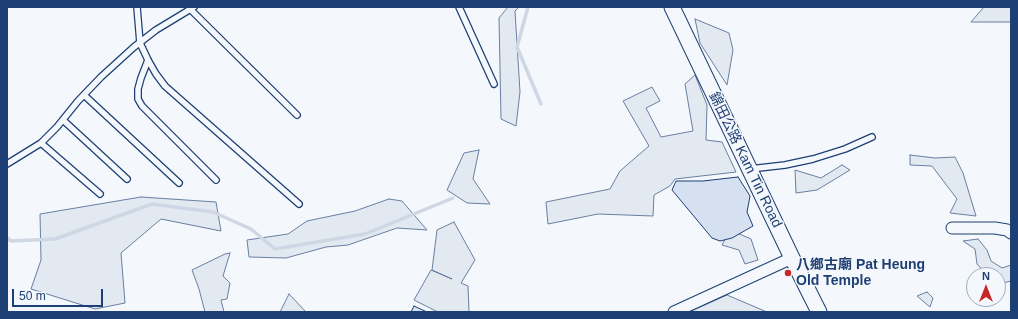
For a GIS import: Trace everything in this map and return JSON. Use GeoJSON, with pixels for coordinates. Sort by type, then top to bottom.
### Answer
{"type":"FeatureCollection","features":[{"type":"Feature","properties":{"kind":"main road","name":"錦田公路 Kam Tin Road"},"geometry":{"type":"LineString","coordinates":[[672,7],[792,258],[820,312]]}},
{"type":"Feature","properties":{"kind":"street"},"geometry":{"type":"LineString","coordinates":[[952,228],[996,228],[1007,230],[1011,233]]}},
{"type":"Feature","properties":{"kind":"street"},"geometry":{"type":"LineString","coordinates":[[674,312],[792,258]]}},
{"type":"Feature","properties":{"kind":"lane"},"geometry":{"type":"LineString","coordinates":[[137,7],[140,42],[148,60],[165,86],[299,204]]}},
{"type":"Feature","properties":{"kind":"lane"},"geometry":{"type":"LineString","coordinates":[[459,7],[494,84]]}},
{"type":"Feature","properties":{"kind":"lane"},"geometry":{"type":"LineString","coordinates":[[7,164],[41,143],[58,127],[101,77],[134,47],[156,30],[191,8],[296,115]]}},
{"type":"Feature","properties":{"kind":"lane"},"geometry":{"type":"LineString","coordinates":[[148,60],[138,89],[138,99],[142,106],[216,180]]}},
{"type":"Feature","properties":{"kind":"lane"},"geometry":{"type":"LineString","coordinates":[[84,95],[179,183]]}},
{"type":"Feature","properties":{"kind":"lane"},"geometry":{"type":"LineString","coordinates":[[63,120],[127,179]]}},
{"type":"Feature","properties":{"kind":"lane"},"geometry":{"type":"LineString","coordinates":[[750,169],[785,165],[813,159],[845,149],[872,136]]}},
{"type":"Feature","properties":{"kind":"lane"},"geometry":{"type":"LineString","coordinates":[[41,143],[100,194]]}},
{"type":"Feature","properties":{"kind":"shaded area"},"geometry":{"type":"Polygon","coordinates":[[[508,7],[519,7],[515,11],[520,92],[516,126],[501,119],[499,18],[508,7]]]}},
{"type":"Feature","properties":{"kind":"shaded area"},"geometry":{"type":"Polygon","coordinates":[[[984,7],[1011,7],[1011,22],[971,22],[984,7]]]}},
{"type":"Feature","properties":{"kind":"shaded area"},"geometry":{"type":"Polygon","coordinates":[[[695,19],[729,33],[733,50],[727,85],[700,43],[695,19]]]}},
{"type":"Feature","properties":{"kind":"shaded area"},"geometry":{"type":"Polygon","coordinates":[[[695,75],[707,105],[706,140],[722,142],[736,172],[675,179],[670,186],[654,195],[653,216],[598,214],[548,224],[546,202],[610,189],[620,171],[649,146],[623,101],[652,87],[660,101],[646,108],[661,137],[693,131],[685,84],[695,75]]]}},
{"type":"Feature","properties":{"kind":"shaded area"},"geometry":{"type":"Polygon","coordinates":[[[479,150],[473,179],[490,204],[467,203],[447,190],[464,153],[479,150]]]}},
{"type":"Feature","properties":{"kind":"shaded area"},"geometry":{"type":"Polygon","coordinates":[[[910,155],[935,158],[955,157],[963,173],[976,216],[950,213],[957,199],[932,166],[910,165],[910,155]]]}},
{"type":"Feature","properties":{"kind":"shaded area"},"geometry":{"type":"Polygon","coordinates":[[[842,165],[850,170],[817,190],[796,193],[795,170],[821,178],[842,165]]]}},
{"type":"Feature","properties":{"kind":"shaded area"},"geometry":{"type":"Polygon","coordinates":[[[141,197],[216,202],[221,231],[161,219],[121,253],[125,303],[95,309],[31,289],[41,260],[40,214],[141,197]]]}},
{"type":"Feature","properties":{"kind":"shaded area"},"geometry":{"type":"Polygon","coordinates":[[[389,199],[402,201],[427,230],[397,228],[348,245],[326,247],[286,258],[249,257],[247,240],[288,234],[307,221],[355,211],[389,199]]]}},
{"type":"Feature","properties":{"kind":"shaded area"},"geometry":{"type":"Polygon","coordinates":[[[454,222],[475,260],[461,283],[468,286],[469,312],[438,312],[414,300],[431,270],[452,279],[432,270],[437,230],[454,222]]]}},
{"type":"Feature","properties":{"kind":"shaded area"},"geometry":{"type":"Polygon","coordinates":[[[730,230],[751,239],[758,260],[745,264],[739,250],[722,245],[730,230]]]}},
{"type":"Feature","properties":{"kind":"shaded area"},"geometry":{"type":"Polygon","coordinates":[[[978,239],[987,250],[991,261],[1000,267],[980,267],[977,264],[975,249],[963,241],[978,239]]]}},
{"type":"Feature","properties":{"kind":"shaded area"},"geometry":{"type":"Polygon","coordinates":[[[230,253],[223,276],[230,283],[227,299],[221,300],[224,312],[205,312],[192,270],[230,253]]]}},
{"type":"Feature","properties":{"kind":"shaded area"},"geometry":{"type":"Polygon","coordinates":[[[1011,265],[1011,281],[1006,282],[1005,267],[1011,265]]]}},
{"type":"Feature","properties":{"kind":"shaded area"},"geometry":{"type":"Polygon","coordinates":[[[927,292],[933,298],[930,307],[917,296],[927,292]]]}},
{"type":"Feature","properties":{"kind":"shaded area"},"geometry":{"type":"Polygon","coordinates":[[[289,294],[306,312],[280,312],[289,294]]]}},
{"type":"Feature","properties":{"kind":"shaded area"},"geometry":{"type":"Polygon","coordinates":[[[727,295],[767,312],[689,312],[727,295]]]}},
{"type":"Feature","properties":{"kind":"building"},"geometry":{"type":"Polygon","coordinates":[[[738,177],[750,196],[747,212],[753,226],[732,238],[720,241],[712,238],[672,190],[676,181],[703,181],[738,177]]]}},
{"type":"Feature","properties":{"kind":"building"},"geometry":{"type":"Polygon","coordinates":[[[414,306],[427,312],[411,312],[414,306]]]}},
{"type":"Feature","properties":{"kind":"waterway"},"geometry":{"type":"LineString","coordinates":[[528,7],[517,47],[541,104]]}},
{"type":"Feature","properties":{"kind":"waterway"},"geometry":{"type":"LineString","coordinates":[[7,238],[11,241],[55,239],[152,204],[213,212],[251,229],[275,249],[365,234],[453,198]]}},
{"type":"Feature","properties":{"kind":"place","name":"八鄉古廟 Pat Heung Old Temple"},"geometry":{"type":"Point","coordinates":[788,273]}}]}
